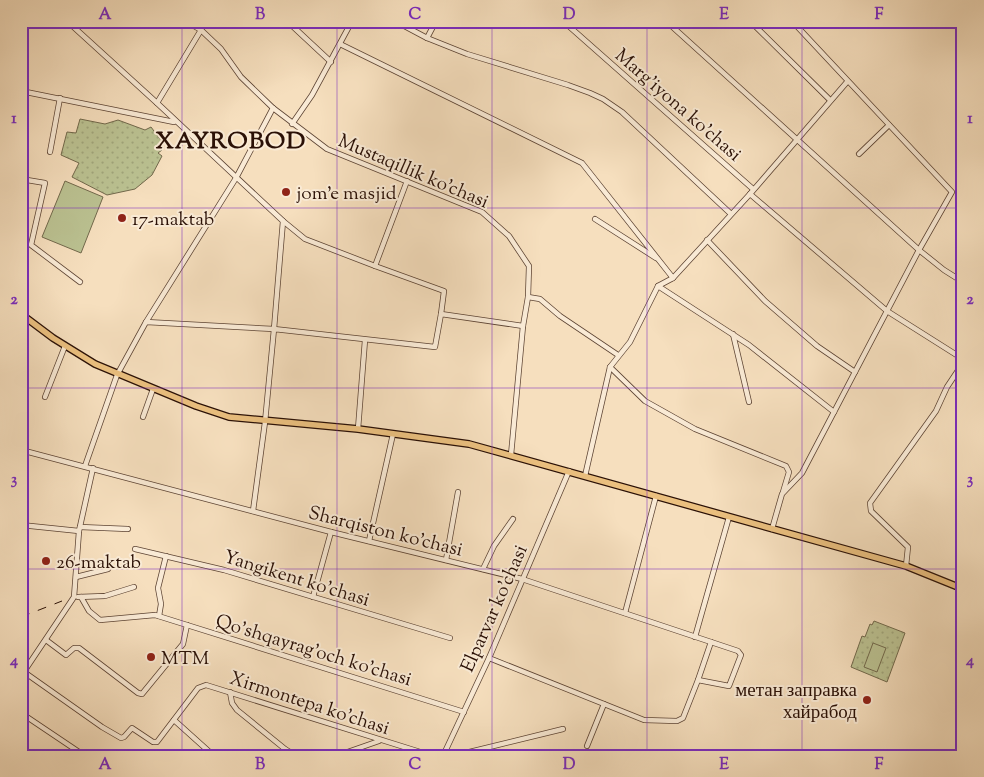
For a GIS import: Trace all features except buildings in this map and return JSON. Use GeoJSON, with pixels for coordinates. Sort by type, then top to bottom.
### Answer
{"type":"FeatureCollection","features":[{"type":"Feature","properties":{"kind":"main road"},"geometry":{"type":"LineString","coordinates":[[21,314],[90,362],[117,375],[229,417],[265,422],[358,429],[470,444],[906,566],[963,589]]}},
{"type":"Feature","properties":{"kind":"street"},"geometry":{"type":"LineString","coordinates":[[67,21],[236,178],[305,239],[444,291],[436,348],[274,329],[146,322]]}},
{"type":"Feature","properties":{"kind":"street","name":"Mustaqillik ko'chasi"},"geometry":{"type":"LineString","coordinates":[[185,21],[202,30],[221,49],[241,77],[273,108],[327,149],[482,212],[509,236],[529,266],[528,297],[523,326],[510,455]]}},
{"type":"Feature","properties":{"kind":"street"},"geometry":{"type":"LineString","coordinates":[[287,21],[331,62]]}},
{"type":"Feature","properties":{"kind":"street"},"geometry":{"type":"LineString","coordinates":[[292,124],[312,95],[352,21]]}},
{"type":"Feature","properties":{"kind":"street"},"geometry":{"type":"LineString","coordinates":[[395,21],[427,38],[467,54],[568,85],[603,99],[622,112],[731,214]]}},
{"type":"Feature","properties":{"kind":"street"},"geometry":{"type":"LineString","coordinates":[[427,38],[436,21]]}},
{"type":"Feature","properties":{"kind":"street","name":"Marg'iyona ko'chasi"},"geometry":{"type":"LineString","coordinates":[[563,21],[753,189]]}},
{"type":"Feature","properties":{"kind":"street"},"geometry":{"type":"LineString","coordinates":[[666,21],[920,250],[944,270],[963,282]]}},
{"type":"Feature","properties":{"kind":"street"},"geometry":{"type":"LineString","coordinates":[[750,21],[830,100]]}},
{"type":"Feature","properties":{"kind":"street"},"geometry":{"type":"LineString","coordinates":[[782,494],[802,473],[952,192],[847,82],[792,21]]}},
{"type":"Feature","properties":{"kind":"street"},"geometry":{"type":"LineString","coordinates":[[157,103],[202,30]]}},
{"type":"Feature","properties":{"kind":"street"},"geometry":{"type":"LineString","coordinates":[[340,44],[582,163],[673,278]]}},
{"type":"Feature","properties":{"kind":"street"},"geometry":{"type":"LineString","coordinates":[[585,476],[610,367],[630,342],[658,286],[673,278],[750,194],[847,82]]}},
{"type":"Feature","properties":{"kind":"street"},"geometry":{"type":"LineString","coordinates":[[21,91],[176,122]]}},
{"type":"Feature","properties":{"kind":"street"},"geometry":{"type":"LineString","coordinates":[[50,152],[60,98]]}},
{"type":"Feature","properties":{"kind":"street"},"geometry":{"type":"LineString","coordinates":[[85,466],[117,375],[146,322],[236,178],[273,108]]}},
{"type":"Feature","properties":{"kind":"street"},"geometry":{"type":"LineString","coordinates":[[860,154],[889,125]]}},
{"type":"Feature","properties":{"kind":"street"},"geometry":{"type":"LineString","coordinates":[[21,179],[45,183],[31,245],[80,282]]}},
{"type":"Feature","properties":{"kind":"street"},"geometry":{"type":"LineString","coordinates":[[375,266],[408,181]]}},
{"type":"Feature","properties":{"kind":"street"},"geometry":{"type":"LineString","coordinates":[[750,194],[887,311],[963,361],[947,387],[936,411],[870,504],[871,511],[908,547],[906,566]]}},
{"type":"Feature","properties":{"kind":"street"},"geometry":{"type":"LineString","coordinates":[[595,219],[659,260]]}},
{"type":"Feature","properties":{"kind":"street"},"geometry":{"type":"LineString","coordinates":[[253,511],[265,422],[283,221]]}},
{"type":"Feature","properties":{"kind":"street"},"geometry":{"type":"LineString","coordinates":[[707,240],[764,301],[817,346],[855,372]]}},
{"type":"Feature","properties":{"kind":"street"},"geometry":{"type":"LineString","coordinates":[[658,286],[749,345],[834,412]]}},
{"type":"Feature","properties":{"kind":"street"},"geometry":{"type":"LineString","coordinates":[[528,297],[540,299],[560,316],[618,355]]}},
{"type":"Feature","properties":{"kind":"street"},"geometry":{"type":"LineString","coordinates":[[441,314],[523,326]]}},
{"type":"Feature","properties":{"kind":"street"},"geometry":{"type":"LineString","coordinates":[[733,334],[749,402]]}},
{"type":"Feature","properties":{"kind":"street"},"geometry":{"type":"LineString","coordinates":[[358,429],[364,340]]}},
{"type":"Feature","properties":{"kind":"street"},"geometry":{"type":"LineString","coordinates":[[45,397],[65,346]]}},
{"type":"Feature","properties":{"kind":"street"},"geometry":{"type":"LineString","coordinates":[[610,367],[645,401],[695,429],[786,466],[789,472],[772,529]]}},
{"type":"Feature","properties":{"kind":"street"},"geometry":{"type":"LineString","coordinates":[[143,417],[153,389]]}},
{"type":"Feature","properties":{"kind":"street"},"geometry":{"type":"LineString","coordinates":[[369,541],[393,434]]}},
{"type":"Feature","properties":{"kind":"street","name":"Sharqiston ko'chasi"},"geometry":{"type":"LineString","coordinates":[[21,450],[331,532],[522,579],[740,653],[741,657],[729,686],[698,680]]}},
{"type":"Feature","properties":{"kind":"street"},"geometry":{"type":"LineString","coordinates":[[23,674],[74,597],[79,529],[93,468]]}},
{"type":"Feature","properties":{"kind":"street","name":"Elparvar ko'chasi"},"geometry":{"type":"LineString","coordinates":[[443,756],[488,658],[569,471]]}},
{"type":"Feature","properties":{"kind":"street"},"geometry":{"type":"LineString","coordinates":[[446,560],[458,492]]}},
{"type":"Feature","properties":{"kind":"street"},"geometry":{"type":"LineString","coordinates":[[625,613],[656,496]]}},
{"type":"Feature","properties":{"kind":"street"},"geometry":{"type":"LineString","coordinates":[[695,637],[729,517]]}},
{"type":"Feature","properties":{"kind":"street"},"geometry":{"type":"LineString","coordinates":[[483,569],[494,546],[513,519]]}},
{"type":"Feature","properties":{"kind":"street"},"geometry":{"type":"LineString","coordinates":[[21,525],[128,530]]}},
{"type":"Feature","properties":{"kind":"street"},"geometry":{"type":"LineString","coordinates":[[313,597],[331,532]]}},
{"type":"Feature","properties":{"kind":"street","name":"Yangikent ko'chasi"},"geometry":{"type":"LineString","coordinates":[[135,549],[224,570],[450,638]]}},
{"type":"Feature","properties":{"kind":"street"},"geometry":{"type":"LineString","coordinates":[[81,597],[89,611],[100,620],[157,616],[161,604],[158,588],[166,556]]}},
{"type":"Feature","properties":{"kind":"street"},"geometry":{"type":"LineString","coordinates":[[76,577],[108,569]]}},
{"type":"Feature","properties":{"kind":"street"},"geometry":{"type":"LineString","coordinates":[[74,597],[105,596],[134,588]]}},
{"type":"Feature","properties":{"kind":"street","name":"Qo'shqayrag'och ko'chasi"},"geometry":{"type":"LineString","coordinates":[[157,616],[464,712]]}},
{"type":"Feature","properties":{"kind":"street"},"geometry":{"type":"LineString","coordinates":[[46,640],[66,655],[74,648],[80,648],[138,693],[142,694],[183,644],[187,625]]}},
{"type":"Feature","properties":{"kind":"street"},"geometry":{"type":"LineString","coordinates":[[488,658],[644,720],[680,720],[684,716],[711,642]]}},
{"type":"Feature","properties":{"kind":"street","name":"Xirmontepa ko'chasi"},"geometry":{"type":"LineString","coordinates":[[23,674],[102,728],[121,738],[132,728],[155,743],[201,686],[206,685],[433,756]]}},
{"type":"Feature","properties":{"kind":"street"},"geometry":{"type":"LineString","coordinates":[[230,692],[232,703],[238,710],[296,756]]}},
{"type":"Feature","properties":{"kind":"street"},"geometry":{"type":"LineString","coordinates":[[587,746],[604,704]]}},
{"type":"Feature","properties":{"kind":"street"},"geometry":{"type":"LineString","coordinates":[[21,713],[85,756]]}},
{"type":"Feature","properties":{"kind":"street"},"geometry":{"type":"LineString","coordinates":[[174,720],[214,756]]}},
{"type":"Feature","properties":{"kind":"street"},"geometry":{"type":"LineString","coordinates":[[453,756],[564,729]]}},
{"type":"Feature","properties":{"kind":"street"},"geometry":{"type":"LineString","coordinates":[[336,756],[346,754],[380,740]]}},
{"type":"Feature","properties":{"kind":"green space"},"geometry":{"type":"Polygon","coordinates":[[[80,119],[105,124],[118,120],[145,130],[151,127],[163,143],[159,148],[162,150],[158,153],[162,156],[152,175],[135,189],[107,195],[72,177],[79,163],[61,155],[67,132],[76,133],[80,119]]]}},
{"type":"Feature","properties":{"kind":"green space"},"geometry":{"type":"Polygon","coordinates":[[[65,181],[103,197],[81,253],[42,237],[65,181]]]}},
{"type":"Feature","properties":{"kind":"green space"},"geometry":{"type":"Polygon","coordinates":[[[874,621],[905,633],[887,682],[851,667],[862,636],[865,637],[870,624],[872,625],[874,621]]]}},
{"type":"Feature","properties":{"kind":"green space"},"geometry":{"type":"Polygon","coordinates":[[[873,643],[886,648],[877,672],[864,667],[873,643]]]}},
{"type":"Feature","properties":{"kind":"railway"},"geometry":{"type":"LineString","coordinates":[[21,617],[62,601]]}},
{"type":"Feature","properties":{"kind":"place","name":"jom'e masjid"},"geometry":{"type":"Point","coordinates":[286,192]}},
{"type":"Feature","properties":{"kind":"place","name":"17-maktab"},"geometry":{"type":"Point","coordinates":[122,218]}},
{"type":"Feature","properties":{"kind":"place","name":"26-maktab"},"geometry":{"type":"Point","coordinates":[46,561]}},
{"type":"Feature","properties":{"kind":"place","name":"MTM"},"geometry":{"type":"Point","coordinates":[151,657]}},
{"type":"Feature","properties":{"kind":"place","name":"метан заправка хайрабод"},"geometry":{"type":"Point","coordinates":[867,700]}},
{"type":"Feature","properties":{"kind":"district","name":"XAYROBOD"},"geometry":{"type":"Point","coordinates":[231,140]}}]}
